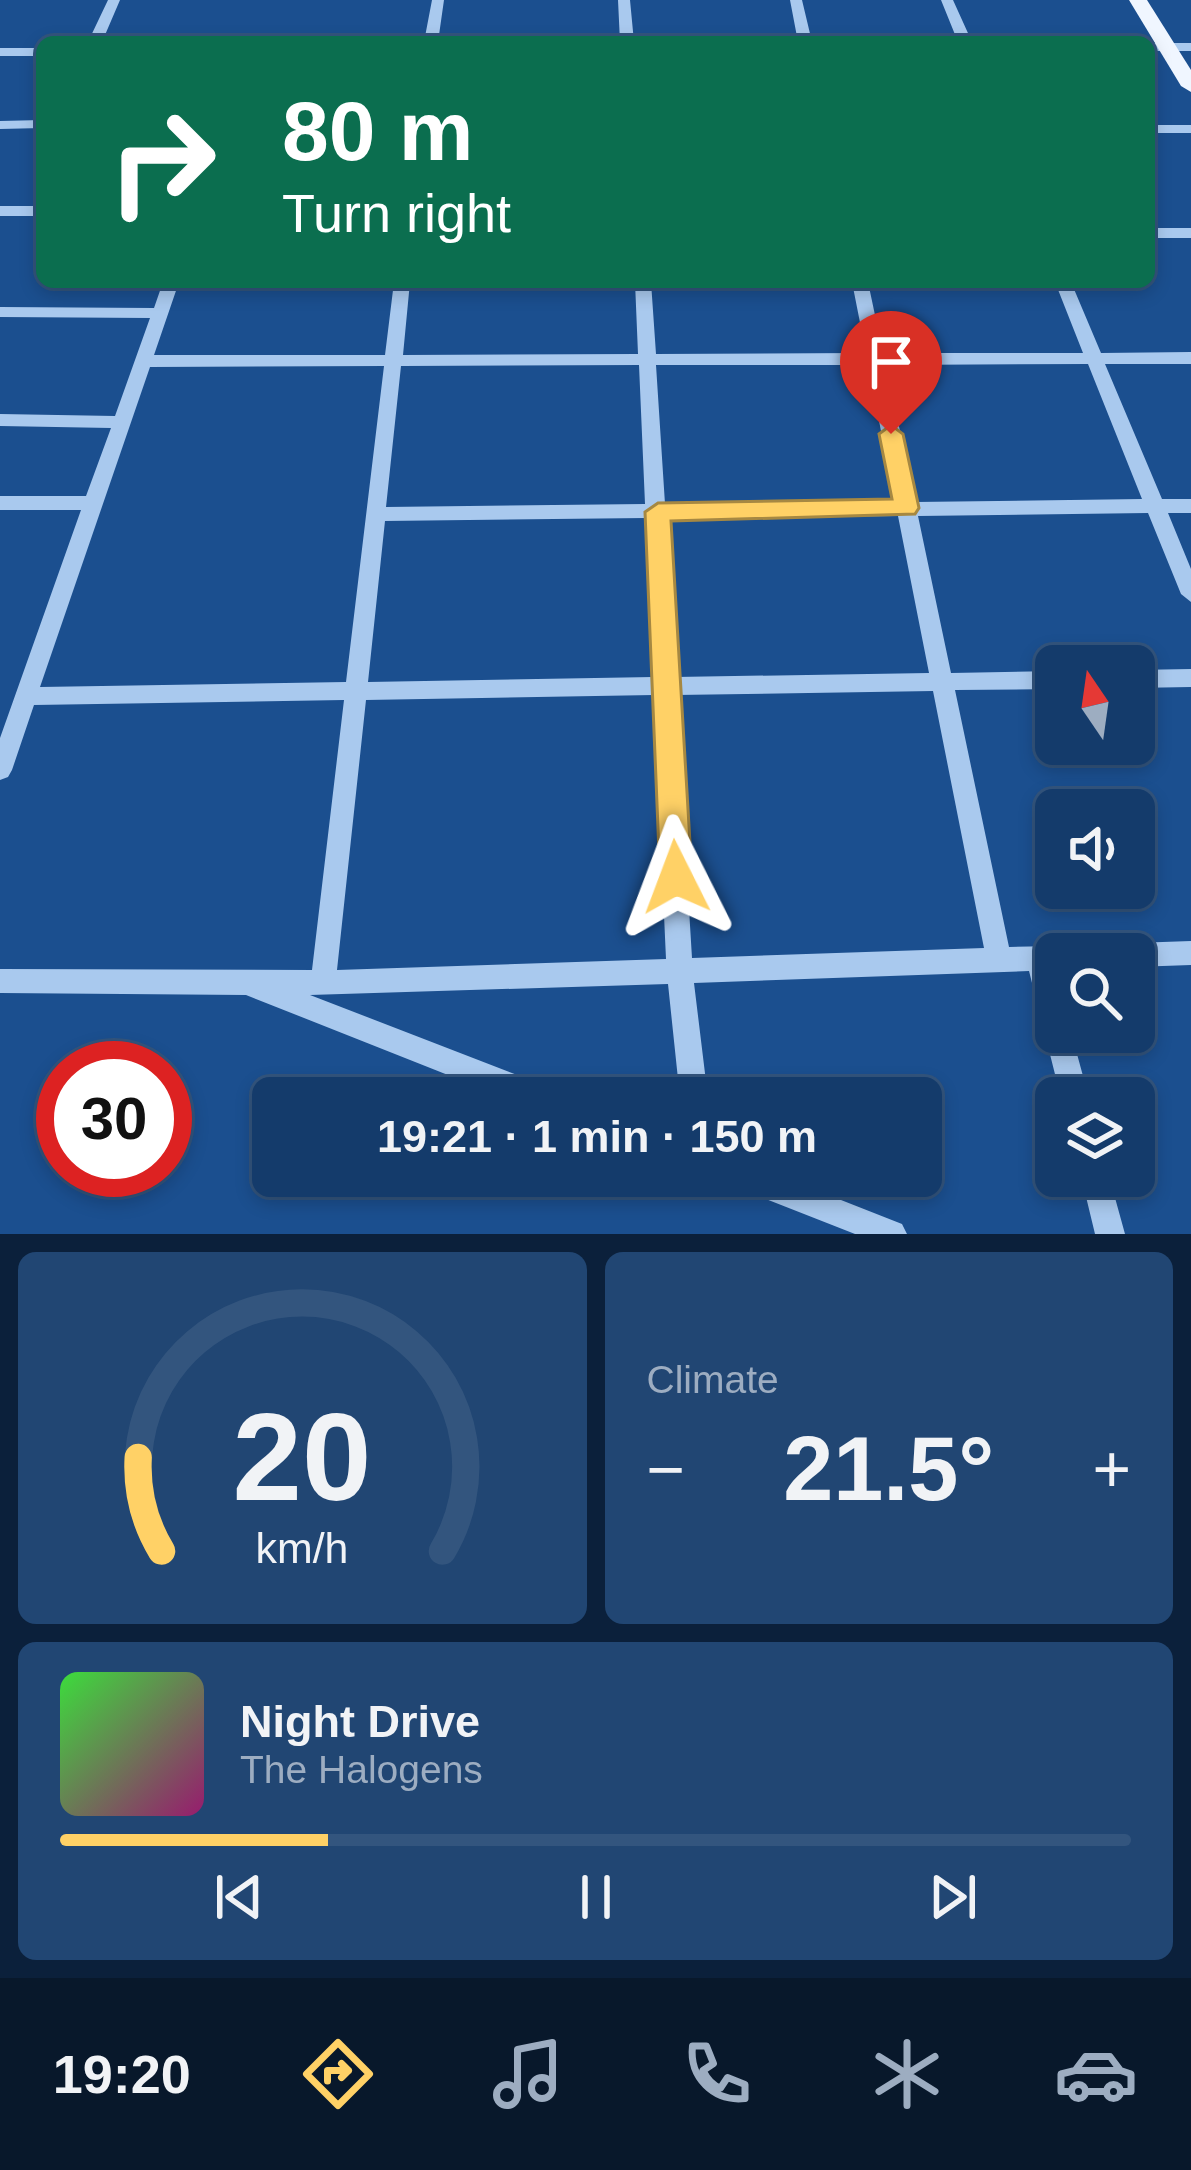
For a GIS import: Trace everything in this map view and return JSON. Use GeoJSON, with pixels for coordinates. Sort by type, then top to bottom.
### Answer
{"type":"FeatureCollection","features":[{"type":"Feature","properties":{"kind":"main road"},"geometry":{"type":"LineString","coordinates":[[1138,0],[1153,36]]}},
{"type":"Feature","properties":{"kind":"main road"},"geometry":{"type":"LineString","coordinates":[[1158,47],[1191,86]]}},
{"type":"Feature","properties":{"kind":"street"},"geometry":{"type":"LineString","coordinates":[[98,36],[114,0]]}},
{"type":"Feature","properties":{"kind":"street"},"geometry":{"type":"LineString","coordinates":[[432,36],[438,0]]}},
{"type":"Feature","properties":{"kind":"street"},"geometry":{"type":"LineString","coordinates":[[624,0],[627,36]]}},
{"type":"Feature","properties":{"kind":"street"},"geometry":{"type":"LineString","coordinates":[[796,0],[805,36]]}},
{"type":"Feature","properties":{"kind":"street"},"geometry":{"type":"LineString","coordinates":[[947,0],[962,36]]}},
{"type":"Feature","properties":{"kind":"street"},"geometry":{"type":"LineString","coordinates":[[1158,47],[1191,46]]}},
{"type":"Feature","properties":{"kind":"street"},"geometry":{"type":"LineString","coordinates":[[0,52],[36,52]]}},
{"type":"Feature","properties":{"kind":"street"},"geometry":{"type":"LineString","coordinates":[[0,125],[36,124]]}},
{"type":"Feature","properties":{"kind":"street"},"geometry":{"type":"LineString","coordinates":[[1155,129],[1191,129]]}},
{"type":"Feature","properties":{"kind":"street"},"geometry":{"type":"LineString","coordinates":[[0,211],[36,211]]}},
{"type":"Feature","properties":{"kind":"street"},"geometry":{"type":"LineString","coordinates":[[1155,233],[1191,232]]}},
{"type":"Feature","properties":{"kind":"street"},"geometry":{"type":"LineString","coordinates":[[0,770],[6,738],[27,696],[170,288]]}},
{"type":"Feature","properties":{"kind":"street"},"geometry":{"type":"LineString","coordinates":[[323,983],[401,288]]}},
{"type":"Feature","properties":{"kind":"street"},"geometry":{"type":"LineString","coordinates":[[643,288],[680,972],[692,1077]]}},
{"type":"Feature","properties":{"kind":"street"},"geometry":{"type":"LineString","coordinates":[[861,288],[998,959]]}},
{"type":"Feature","properties":{"kind":"street"},"geometry":{"type":"LineString","coordinates":[[1066,288],[1191,594]]}},
{"type":"Feature","properties":{"kind":"street"},"geometry":{"type":"LineString","coordinates":[[1,315],[161,313]]}},
{"type":"Feature","properties":{"kind":"street"},"geometry":{"type":"LineString","coordinates":[[145,362],[1191,358]]}},
{"type":"Feature","properties":{"kind":"street"},"geometry":{"type":"LineString","coordinates":[[0,421],[123,422]]}},
{"type":"Feature","properties":{"kind":"street"},"geometry":{"type":"LineString","coordinates":[[0,503],[94,503]]}},
{"type":"Feature","properties":{"kind":"street"},"geometry":{"type":"LineString","coordinates":[[377,514],[1191,506]]}},
{"type":"Feature","properties":{"kind":"street"},"geometry":{"type":"LineString","coordinates":[[1155,679],[1191,678]]}},
{"type":"Feature","properties":{"kind":"street"},"geometry":{"type":"LineString","coordinates":[[27,696],[1035,680]]}},
{"type":"Feature","properties":{"kind":"street"},"geometry":{"type":"LineString","coordinates":[[1155,954],[1191,952]]}},
{"type":"Feature","properties":{"kind":"street"},"geometry":{"type":"LineString","coordinates":[[0,981],[323,983],[1035,958]]}},
{"type":"Feature","properties":{"kind":"street"},"geometry":{"type":"LineString","coordinates":[[244,983],[488,1077]]}},
{"type":"Feature","properties":{"kind":"street"},"geometry":{"type":"LineString","coordinates":[[797,1197],[892,1234]]}},
{"type":"Feature","properties":{"kind":"street"},"geometry":{"type":"LineString","coordinates":[[1100,1197],[1110,1234]]}},
{"type":"Feature","properties":{"kind":"route"},"geometry":{"type":"LineString","coordinates":[[676,877],[658,512],[906,508],[891,434]]}}]}
